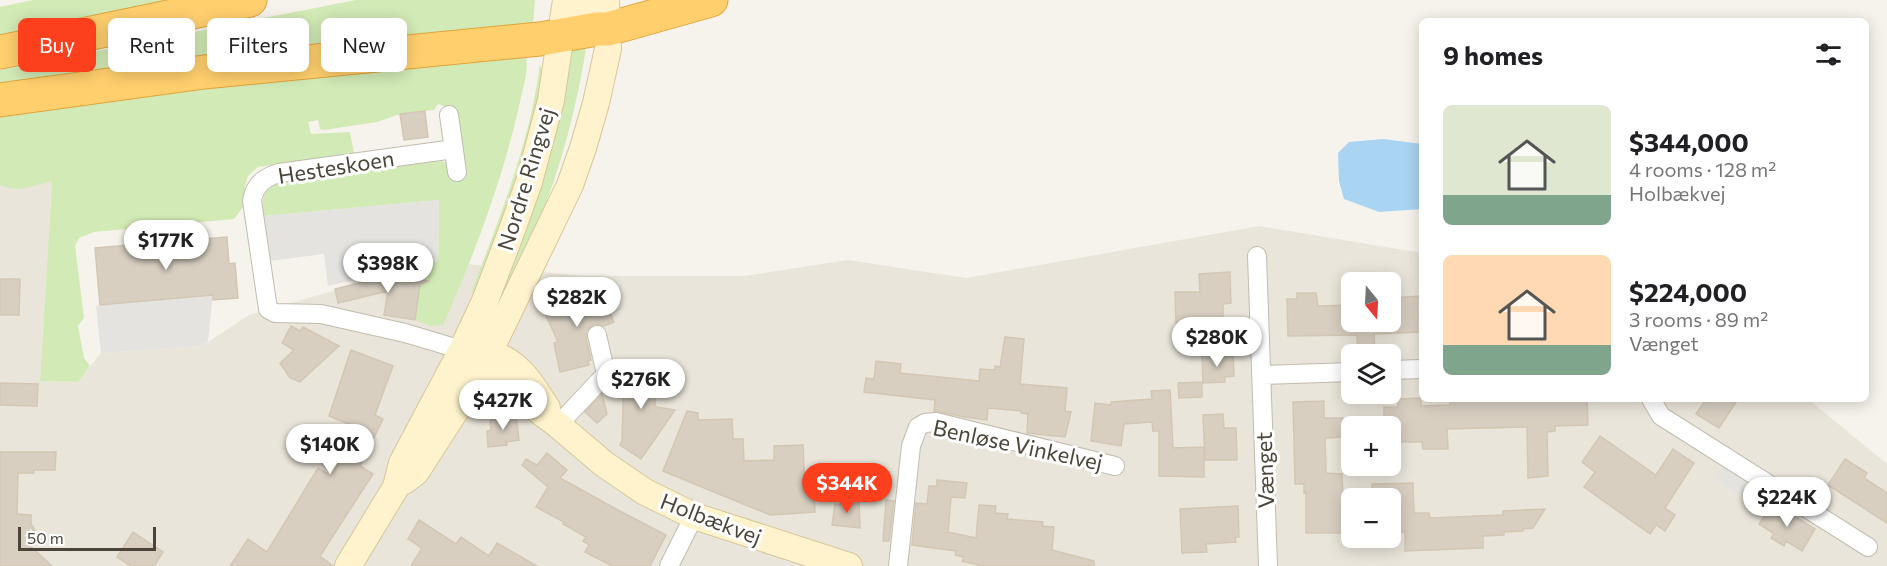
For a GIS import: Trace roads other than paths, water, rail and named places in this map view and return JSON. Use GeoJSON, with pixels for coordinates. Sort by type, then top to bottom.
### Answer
{"type":"FeatureCollection","features":[{"type":"Feature","properties":{"kind":"highway"},"geometry":{"type":"LineString","coordinates":[[0,52],[250,0]]}},
{"type":"Feature","properties":{"kind":"highway"},"geometry":{"type":"LineString","coordinates":[[0,100],[204,72],[560,36],[604,19],[711,0]]}},
{"type":"Feature","properties":{"kind":"main road","name":"Nordre Ringvej"},"geometry":{"type":"LineString","coordinates":[[396,487],[402,463],[462,350],[485,301],[529,182],[551,100],[566,0]]}},
{"type":"Feature","properties":{"kind":"main road"},"geometry":{"type":"LineString","coordinates":[[584,0],[587,23],[604,19]]}},
{"type":"Feature","properties":{"kind":"main road","name":"Nordre Ringvej"},"geometry":{"type":"LineString","coordinates":[[396,487],[416,472],[486,360],[570,185],[596,104],[608,49],[604,19]]}},
{"type":"Feature","properties":{"kind":"main road","name":"Holbækvej"},"geometry":{"type":"LineString","coordinates":[[462,350],[486,360],[508,360],[521,370],[558,424],[589,452],[653,496],[694,516],[849,566]]}},
{"type":"Feature","properties":{"kind":"main road"},"geometry":{"type":"LineString","coordinates":[[348,566],[396,487]]}},
{"type":"Feature","properties":{"kind":"street"},"geometry":{"type":"LineString","coordinates":[[449,116],[457,171]]}},
{"type":"Feature","properties":{"kind":"street","name":"Hesteskoen"},"geometry":{"type":"LineString","coordinates":[[454,149],[279,173],[264,179],[258,185],[252,201],[268,309],[274,313],[321,314],[405,333],[462,350]]}},
{"type":"Feature","properties":{"kind":"street","name":"Vænget"},"geometry":{"type":"LineString","coordinates":[[1257,256],[1268,566]]}},
{"type":"Feature","properties":{"kind":"street"},"geometry":{"type":"LineString","coordinates":[[558,424],[606,374],[597,335]]}},
{"type":"Feature","properties":{"kind":"street"},"geometry":{"type":"LineString","coordinates":[[1401,370],[1419,369]]}},
{"type":"Feature","properties":{"kind":"street"},"geometry":{"type":"LineString","coordinates":[[1261,375],[1341,372]]}},
{"type":"Feature","properties":{"kind":"street"},"geometry":{"type":"LineString","coordinates":[[1653,402],[1660,416],[1868,547]]}},
{"type":"Feature","properties":{"kind":"street","name":"Benløse Vinkelvej"},"geometry":{"type":"LineString","coordinates":[[898,566],[911,446],[918,427],[925,423],[936,422],[1115,466]]}},
{"type":"Feature","properties":{"kind":"street"},"geometry":{"type":"LineString","coordinates":[[669,566],[694,516]]}},
{"type":"Feature","properties":{"kind":"water"},"geometry":{"type":"Polygon","coordinates":[[[1383,139],[1419,144],[1419,209],[1379,212],[1344,199],[1339,181],[1338,153],[1349,142],[1383,139]]]}}]}
